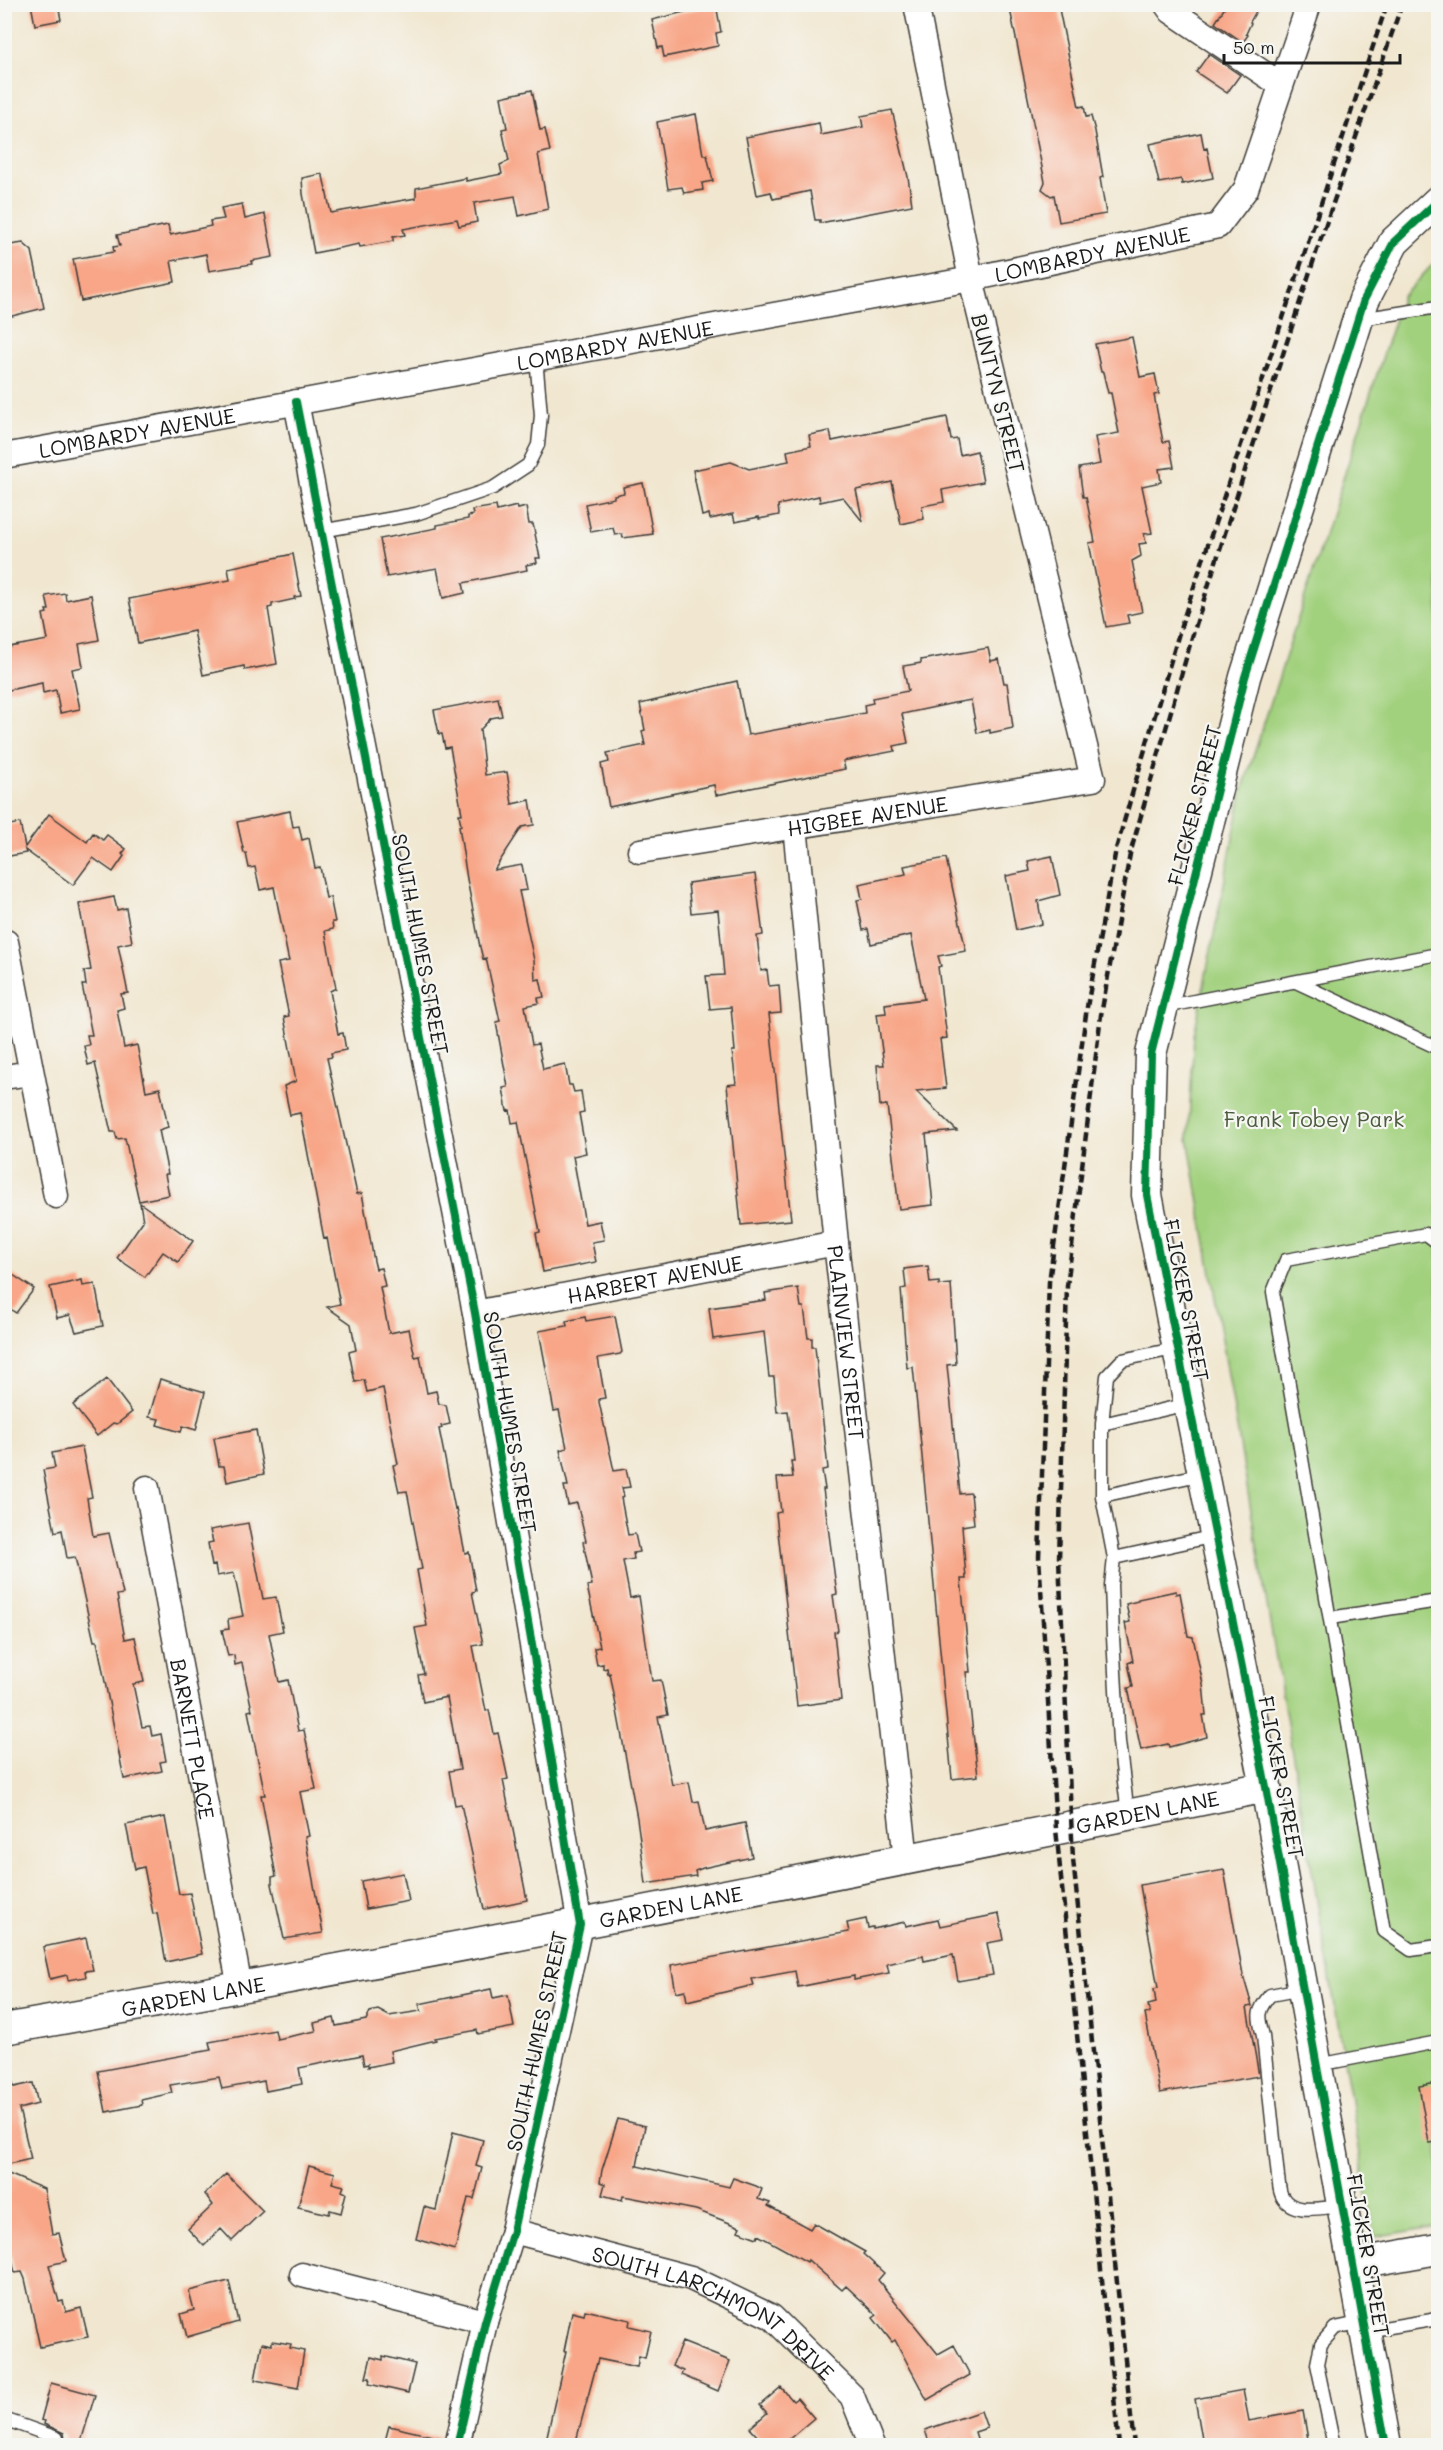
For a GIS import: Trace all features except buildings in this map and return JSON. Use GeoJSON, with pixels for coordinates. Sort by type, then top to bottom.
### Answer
{"type":"FeatureCollection","features":[{"type":"Feature","properties":{"kind":"street","name":"BUNTYN STREET"},"geometry":{"type":"LineString","coordinates":[[916,4],[971,279],[1093,779]]}},
{"type":"Feature","properties":{"kind":"street"},"geometry":{"type":"LineString","coordinates":[[1166,4],[1171,11],[1281,85],[1309,4]]}},
{"type":"Feature","properties":{"kind":"street","name":"LOMBARDY AVENUE"},"geometry":{"type":"LineString","coordinates":[[4,456],[971,279],[1218,226],[1246,189],[1281,85]]}},
{"type":"Feature","properties":{"kind":"street","name":"FLICKER STREET"},"geometry":{"type":"LineString","coordinates":[[1386,2445],[1266,1787],[1147,1195],[1150,1054],[1245,677],[1364,300],[1394,242],[1438,201]]}},
{"type":"Feature","properties":{"kind":"street","name":"SOUTH HUMES STREET"},"geometry":{"type":"LineString","coordinates":[[296,402],[475,1313],[580,1925],[513,2231],[485,2322],[457,2445]]}},
{"type":"Feature","properties":{"kind":"street","name":"HIGBEE AVENUE"},"geometry":{"type":"LineString","coordinates":[[640,850],[1093,779]]}},
{"type":"Feature","properties":{"kind":"street","name":"PLAINVIEW STREET"},"geometry":{"type":"LineString","coordinates":[[795,826],[836,1243],[906,1859]]}},
{"type":"Feature","properties":{"kind":"street"},"geometry":{"type":"LineString","coordinates":[[6,942],[56,1196]]}},
{"type":"Feature","properties":{"kind":"street"},"geometry":{"type":"LineString","coordinates":[[4,1077],[31,1073]]}},
{"type":"Feature","properties":{"kind":"street","name":"HARBERT AVENUE"},"geometry":{"type":"LineString","coordinates":[[475,1313],[836,1243]]}},
{"type":"Feature","properties":{"kind":"street","name":"BARNETT PLACE"},"geometry":{"type":"LineString","coordinates":[[147,1488],[240,1988]]}},
{"type":"Feature","properties":{"kind":"street","name":"GARDEN LANE"},"geometry":{"type":"LineString","coordinates":[[4,2029],[580,1925],[1266,1787]]}},
{"type":"Feature","properties":{"kind":"street","name":"SOUTH LARCHMONT DRIVE"},"geometry":{"type":"LineString","coordinates":[[513,2231],[691,2278],[772,2317],[852,2396],[872,2445]]}},
{"type":"Feature","properties":{"kind":"street"},"geometry":{"type":"LineString","coordinates":[[1353,2264],[1438,2249]]}},
{"type":"Feature","properties":{"kind":"street"},"geometry":{"type":"LineString","coordinates":[[302,2275],[485,2322]]}},
{"type":"Feature","properties":{"kind":"lane"},"geometry":{"type":"LineString","coordinates":[[1358,319],[1438,307]]}},
{"type":"Feature","properties":{"kind":"lane"},"geometry":{"type":"LineString","coordinates":[[321,531],[416,514],[493,488],[528,465],[538,445],[541,415],[536,358]]}},
{"type":"Feature","properties":{"kind":"lane"},"geometry":{"type":"LineString","coordinates":[[1162,1008],[1438,954]]}},
{"type":"Feature","properties":{"kind":"lane"},"geometry":{"type":"LineString","coordinates":[[1296,982],[1438,1048]]}},
{"type":"Feature","properties":{"kind":"lane"},"geometry":{"type":"LineString","coordinates":[[1438,1243],[1426,1234],[1286,1260],[1273,1292],[1384,1932],[1411,1950],[1438,1946]]}},
{"type":"Feature","properties":{"kind":"lane"},"geometry":{"type":"LineString","coordinates":[[1128,1815],[1119,1742],[1113,1637],[1111,1585],[1114,1558],[1102,1496],[1102,1424],[1107,1376],[1122,1360],[1178,1348]]}},
{"type":"Feature","properties":{"kind":"lane"},"geometry":{"type":"LineString","coordinates":[[1102,1424],[1189,1404]]}},
{"type":"Feature","properties":{"kind":"lane"},"geometry":{"type":"LineString","coordinates":[[1102,1496],[1203,1474]]}},
{"type":"Feature","properties":{"kind":"lane"},"geometry":{"type":"LineString","coordinates":[[1114,1558],[1216,1536]]}},
{"type":"Feature","properties":{"kind":"lane"},"geometry":{"type":"LineString","coordinates":[[1330,1618],[1438,1601]]}},
{"type":"Feature","properties":{"kind":"lane"},"geometry":{"type":"LineString","coordinates":[[1303,1989],[1269,1995],[1259,2007],[1258,2015],[1263,2036],[1278,2177],[1282,2196],[1292,2206],[1307,2209],[1342,2206]]}},
{"type":"Feature","properties":{"kind":"lane"},"geometry":{"type":"LineString","coordinates":[[1316,2065],[1438,2042]]}},
{"type":"Feature","properties":{"kind":"lane"},"geometry":{"type":"LineString","coordinates":[[1334,2445],[1317,2364],[1321,2344],[1335,2328],[1438,2319]]}},
{"type":"Feature","properties":{"kind":"lane"},"geometry":{"type":"LineString","coordinates":[[4,2419],[57,2438]]}},
{"type":"Feature","properties":{"kind":"green space","name":"Frank Tobey Park"},"geometry":{"type":"Polygon","coordinates":[[[1438,259],[1438,2226],[1374,2237],[1188,1138],[1194,1035],[1243,788],[1402,297],[1438,259]]]}},
{"type":"Feature","properties":{"kind":"railway"},"geometry":{"type":"LineString","coordinates":[[1119,2446],[1056,1829],[1039,1557],[1049,1282],[1087,1007],[1116,849],[1181,626],[1387,4]]}},
{"type":"Feature","properties":{"kind":"railway"},"geometry":{"type":"LineString","coordinates":[[1134,2446],[1073,1859],[1059,1559],[1067,1286],[1101,1015],[1130,854],[1193,634],[1247,464],[1319,244],[1402,4]]}},
{"type":"Feature","properties":{"kind":"cycle path"},"geometry":{"type":"LineString","coordinates":[[1386,2446],[1266,1787],[1147,1195],[1151,1054],[1245,677],[1364,300],[1394,242],[1438,201]]}},
{"type":"Feature","properties":{"kind":"cycle path"},"geometry":{"type":"LineString","coordinates":[[296,402],[475,1313],[580,1925],[513,2231],[485,2322],[457,2446]]}}]}
